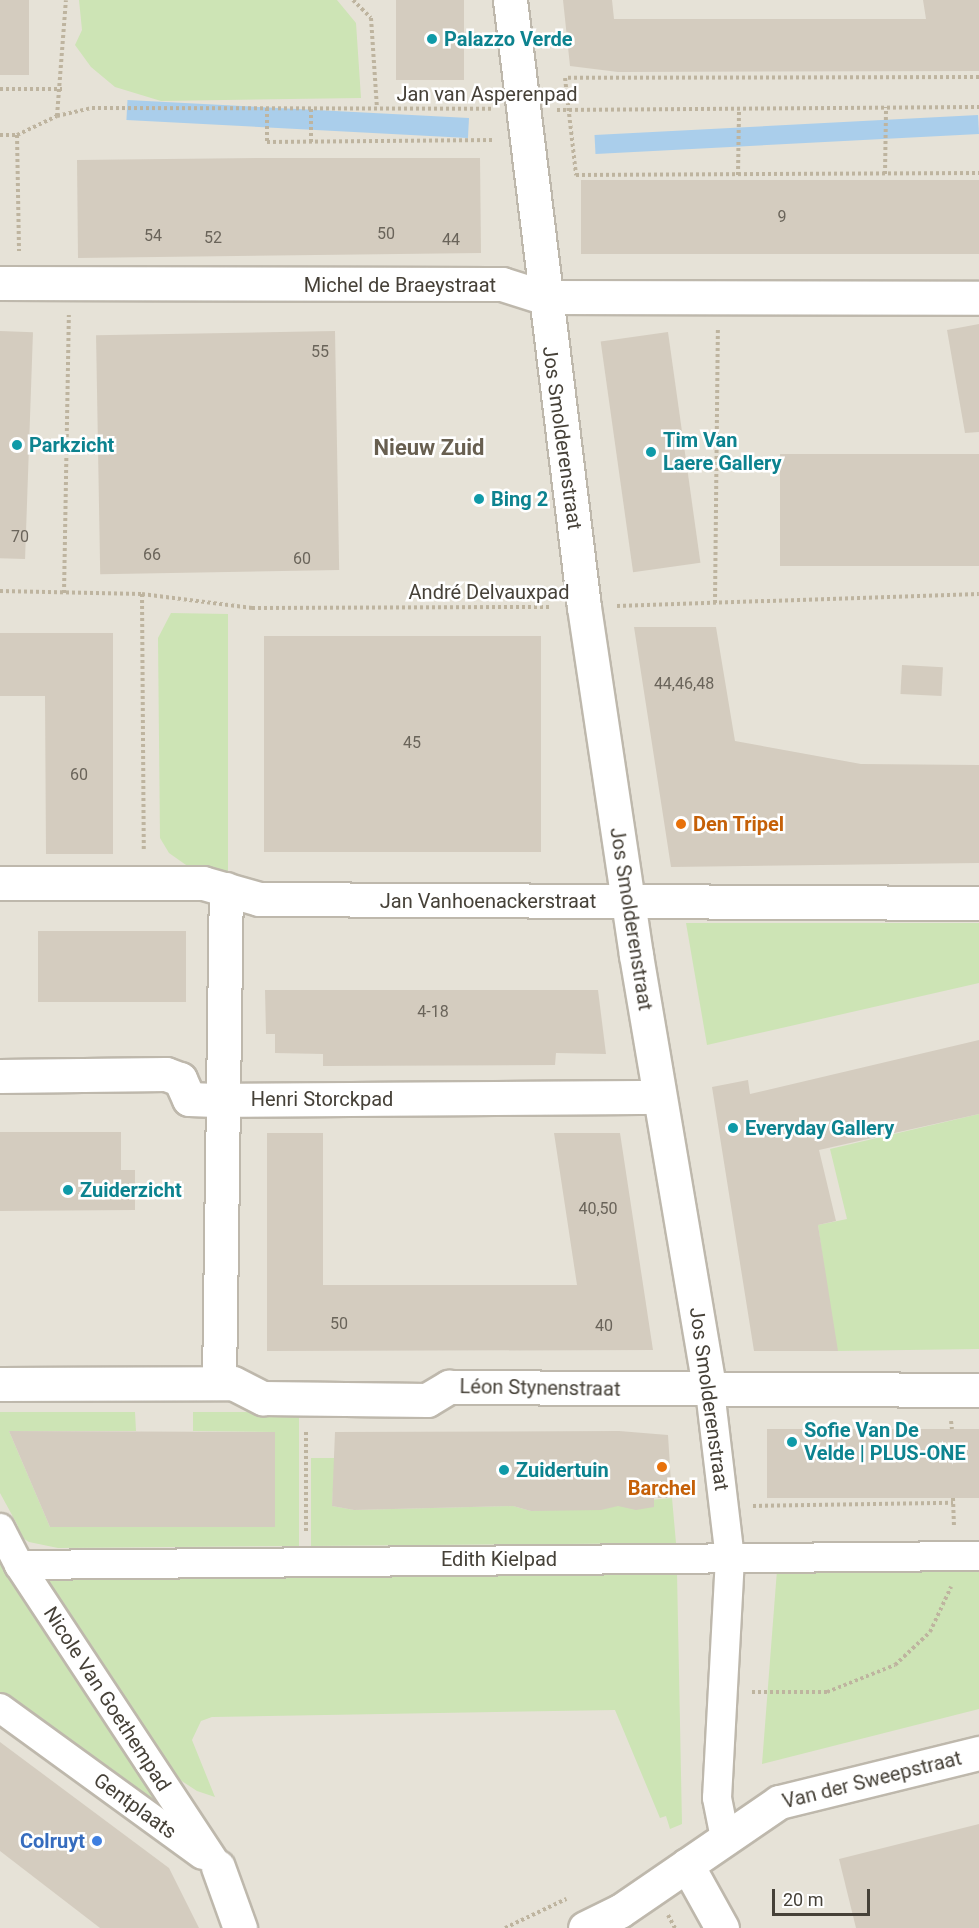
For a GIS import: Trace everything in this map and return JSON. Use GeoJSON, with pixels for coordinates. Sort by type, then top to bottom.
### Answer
{"type":"FeatureCollection","features":[{"type":"Feature","properties":{"kind":"street","name":"Jos Smolderenstraat"},"geometry":{"type":"LineString","coordinates":[[510,0],[543,297],[584,606],[644,902],[659,1097],[710,1391],[725,1506],[730,1558],[717,1798],[725,1838]]}},
{"type":"Feature","properties":{"kind":"street","name":"Michel de Braeystraat"},"geometry":{"type":"LineString","coordinates":[[8,283],[502,284],[543,297],[979,298]]}},
{"type":"Feature","properties":{"kind":"street","name":"Jan Vanhoenackerstraat"},"geometry":{"type":"LineString","coordinates":[[0,883],[203,883],[259,899],[979,903]]}},
{"type":"Feature","properties":{"kind":"street"},"geometry":{"type":"LineString","coordinates":[[219,1383],[226,889]]}},
{"type":"Feature","properties":{"kind":"street","name":"Henri Storckpad"},"geometry":{"type":"LineString","coordinates":[[0,1076],[166,1074],[180,1079],[189,1099],[659,1097]]}},
{"type":"Feature","properties":{"kind":"street","name":"Léon Stynenstraat"},"geometry":{"type":"LineString","coordinates":[[0,1384],[233,1383],[263,1398],[427,1400],[449,1387],[710,1391],[979,1390]]}},
{"type":"Feature","properties":{"kind":"street","name":"Nicole Van Goethempad"},"geometry":{"type":"LineString","coordinates":[[0,1528],[19,1565],[218,1867]]}},
{"type":"Feature","properties":{"kind":"street","name":"Edith Kielpad"},"geometry":{"type":"LineString","coordinates":[[19,1565],[306,1560],[730,1558],[963,1547]]}},
{"type":"Feature","properties":{"kind":"street","name":"Gentplaats"},"geometry":{"type":"LineString","coordinates":[[0,1708],[218,1867]]}},
{"type":"Feature","properties":{"kind":"street","name":"Van der Sweepstraat"},"geometry":{"type":"LineString","coordinates":[[585,1928],[687,1865],[779,1802],[979,1753]]}},
{"type":"Feature","properties":{"kind":"street"},"geometry":{"type":"LineString","coordinates":[[687,1865],[722,1928]]}},
{"type":"Feature","properties":{"kind":"street"},"geometry":{"type":"LineString","coordinates":[[218,1867],[240,1928]]}},
{"type":"Feature","properties":{"kind":"path"},"geometry":{"type":"LineString","coordinates":[[57,116],[63,89],[66,0]]}},
{"type":"Feature","properties":{"kind":"path"},"geometry":{"type":"LineString","coordinates":[[353,0],[371,18],[377,108]]}},
{"type":"Feature","properties":{"kind":"path"},"geometry":{"type":"LineString","coordinates":[[979,77],[565,78],[576,175],[979,173]]}},
{"type":"Feature","properties":{"kind":"path"},"geometry":{"type":"LineString","coordinates":[[0,89],[63,89]]}},
{"type":"Feature","properties":{"kind":"path"},"geometry":{"type":"LineString","coordinates":[[885,174],[886,107]]}},
{"type":"Feature","properties":{"kind":"path","name":"Jan van Asperenpad"},"geometry":{"type":"LineString","coordinates":[[0,135],[17,135],[57,116],[92,108],[377,108],[524,124],[569,110],[979,107]]}},
{"type":"Feature","properties":{"kind":"path"},"geometry":{"type":"LineString","coordinates":[[267,108],[267,142],[311,142],[524,124]]}},
{"type":"Feature","properties":{"kind":"path"},"geometry":{"type":"LineString","coordinates":[[311,108],[311,142]]}},
{"type":"Feature","properties":{"kind":"path"},"geometry":{"type":"LineString","coordinates":[[738,175],[739,109]]}},
{"type":"Feature","properties":{"kind":"path"},"geometry":{"type":"LineString","coordinates":[[8,283],[17,135]]}},
{"type":"Feature","properties":{"kind":"path"},"geometry":{"type":"LineString","coordinates":[[64,593],[69,284]]}},
{"type":"Feature","properties":{"kind":"path"},"geometry":{"type":"LineString","coordinates":[[715,603],[718,297]]}},
{"type":"Feature","properties":{"kind":"path","name":"André Delvauxpad"},"geometry":{"type":"LineString","coordinates":[[0,591],[142,594],[252,608],[584,606],[979,594]]}},
{"type":"Feature","properties":{"kind":"path"},"geometry":{"type":"LineString","coordinates":[[142,594],[143,882]]}},
{"type":"Feature","properties":{"kind":"path"},"geometry":{"type":"LineString","coordinates":[[306,1398],[306,1560]]}},
{"type":"Feature","properties":{"kind":"path"},"geometry":{"type":"LineString","coordinates":[[724,1689],[827,1692],[895,1665],[917,1648],[941,1615],[963,1547],[953,1501],[725,1506]]}},
{"type":"Feature","properties":{"kind":"shaded area"},"geometry":{"type":"Polygon","coordinates":[[[0,0],[979,0],[979,1928],[0,1928],[0,0]]]}},
{"type":"Feature","properties":{"kind":"green space"},"geometry":{"type":"Polygon","coordinates":[[[79,0],[337,0],[356,23],[361,98],[161,101],[115,87],[91,67],[75,45],[82,30],[79,0]]]}},
{"type":"Feature","properties":{"kind":"green space"},"geometry":{"type":"Polygon","coordinates":[[[171,613],[228,614],[228,872],[196,872],[169,853],[160,838],[158,638],[171,613]]]}},
{"type":"Feature","properties":{"kind":"green space"},"geometry":{"type":"Polygon","coordinates":[[[686,923],[979,923],[979,983],[707,1045],[686,923]]]}},
{"type":"Feature","properties":{"kind":"green space"},"geometry":{"type":"Polygon","coordinates":[[[979,1114],[979,1349],[836,1351],[818,1225],[847,1219],[830,1149],[979,1114]]]}},
{"type":"Feature","properties":{"kind":"green space"},"geometry":{"type":"Polygon","coordinates":[[[0,1412],[135,1412],[136,1431],[9,1431],[50,1527],[275,1527],[275,1432],[193,1431],[193,1412],[299,1412],[299,1546],[58,1548],[29,1542],[10,1530],[18,1526],[0,1493],[0,1412]]]}},
{"type":"Feature","properties":{"kind":"green space"},"geometry":{"type":"Polygon","coordinates":[[[311,1458],[335,1458],[332,1506],[354,1510],[513,1506],[531,1511],[672,1498],[676,1543],[311,1546],[311,1458]]]}},
{"type":"Feature","properties":{"kind":"green space"},"geometry":{"type":"Polygon","coordinates":[[[0,1553],[190,1836],[0,1692],[0,1553]]]}},
{"type":"Feature","properties":{"kind":"green space"},"geometry":{"type":"Polygon","coordinates":[[[32,1568],[677,1572],[682,1824],[670,1829],[666,1816],[660,1818],[615,1710],[212,1717],[201,1721],[192,1740],[215,1797],[197,1791],[171,1774],[32,1568]]]}},
{"type":"Feature","properties":{"kind":"green space"},"geometry":{"type":"Polygon","coordinates":[[[979,1569],[979,1709],[762,1764],[777,1570],[979,1569]]]}},
{"type":"Feature","properties":{"kind":"water"},"geometry":{"type":"Polygon","coordinates":[[[127,100],[469,118],[468,138],[126,120],[127,100]]]}},
{"type":"Feature","properties":{"kind":"water"},"geometry":{"type":"Polygon","coordinates":[[[978,115],[979,134],[596,154],[595,135],[978,115]]]}},
{"type":"Feature","properties":{"kind":"building"},"geometry":{"type":"Polygon","coordinates":[[[0,0],[29,0],[29,75],[0,75],[0,0]]]}},
{"type":"Feature","properties":{"kind":"building","name":"Palazzo Verde"},"geometry":{"type":"Polygon","coordinates":[[[396,0],[464,0],[464,80],[396,80],[396,0]]]}},
{"type":"Feature","properties":{"kind":"building"},"geometry":{"type":"Polygon","coordinates":[[[563,0],[612,0],[614,19],[926,19],[923,0],[979,0],[979,71],[618,72],[570,66],[563,0]]]}},
{"type":"Feature","properties":{"kind":"building"},"geometry":{"type":"Polygon","coordinates":[[[480,158],[481,253],[78,258],[77,160],[480,158]]]}},
{"type":"Feature","properties":{"kind":"building"},"geometry":{"type":"Polygon","coordinates":[[[581,180],[979,180],[979,254],[581,254],[581,180]]]}},
{"type":"Feature","properties":{"kind":"building"},"geometry":{"type":"Polygon","coordinates":[[[979,324],[979,432],[965,433],[947,330],[979,324]]]}},
{"type":"Feature","properties":{"kind":"building","name":"Parkzicht"},"geometry":{"type":"Polygon","coordinates":[[[0,331],[33,332],[25,559],[0,558],[0,331]]]}},
{"type":"Feature","properties":{"kind":"building"},"geometry":{"type":"Polygon","coordinates":[[[335,331],[339,570],[100,574],[96,335],[335,331]]]}},
{"type":"Feature","properties":{"kind":"building","name":"Tim Van Laere Gallery"},"geometry":{"type":"Polygon","coordinates":[[[668,332],[700,563],[633,572],[601,341],[668,332]]]}},
{"type":"Feature","properties":{"kind":"building"},"geometry":{"type":"Polygon","coordinates":[[[780,454],[979,454],[979,566],[780,566],[780,454]]]}},
{"type":"Feature","properties":{"kind":"building"},"geometry":{"type":"Polygon","coordinates":[[[634,627],[716,627],[735,741],[861,764],[979,765],[979,863],[671,867],[634,627]]]}},
{"type":"Feature","properties":{"kind":"building"},"geometry":{"type":"Polygon","coordinates":[[[0,633],[113,633],[113,854],[46,854],[45,696],[0,696],[0,633]]]}},
{"type":"Feature","properties":{"kind":"building"},"geometry":{"type":"Polygon","coordinates":[[[264,636],[541,636],[541,852],[264,852],[264,636]]]}},
{"type":"Feature","properties":{"kind":"building"},"geometry":{"type":"Polygon","coordinates":[[[902,665],[943,667],[941,696],[900,694],[902,665]]]}},
{"type":"Feature","properties":{"kind":"building"},"geometry":{"type":"Polygon","coordinates":[[[38,931],[186,931],[186,1002],[38,1002],[38,931]]]}},
{"type":"Feature","properties":{"kind":"building"},"geometry":{"type":"Polygon","coordinates":[[[265,990],[598,990],[606,1054],[556,1053],[555,1065],[323,1066],[323,1054],[275,1053],[275,1034],[266,1034],[265,990]]]}},
{"type":"Feature","properties":{"kind":"building"},"geometry":{"type":"Polygon","coordinates":[[[979,1040],[979,1114],[819,1150],[836,1221],[818,1225],[838,1351],[754,1351],[712,1087],[748,1080],[750,1094],[979,1040]]]}},
{"type":"Feature","properties":{"kind":"building","name":"Zuiderzicht"},"geometry":{"type":"Polygon","coordinates":[[[0,1132],[121,1132],[121,1170],[135,1170],[135,1210],[0,1211],[0,1132]]]}},
{"type":"Feature","properties":{"kind":"building"},"geometry":{"type":"Polygon","coordinates":[[[267,1133],[323,1133],[323,1285],[577,1285],[554,1133],[620,1133],[653,1350],[267,1351],[267,1133]]]}},
{"type":"Feature","properties":{"kind":"building"},"geometry":{"type":"Polygon","coordinates":[[[767,1429],[979,1429],[979,1498],[767,1498],[767,1429]]]}},
{"type":"Feature","properties":{"kind":"building"},"geometry":{"type":"Polygon","coordinates":[[[9,1431],[275,1432],[275,1527],[50,1527],[9,1431]]]}},
{"type":"Feature","properties":{"kind":"building","name":"Zuidertuin"},"geometry":{"type":"Polygon","coordinates":[[[619,1431],[668,1435],[672,1498],[654,1498],[654,1507],[636,1510],[618,1506],[601,1510],[531,1511],[513,1506],[354,1510],[332,1506],[335,1432],[619,1431]]]}},
{"type":"Feature","properties":{"kind":"building"},"geometry":{"type":"Polygon","coordinates":[[[0,1742],[169,1868],[199,1928],[100,1928],[0,1851],[0,1742]]]}},
{"type":"Feature","properties":{"kind":"building"},"geometry":{"type":"Polygon","coordinates":[[[979,1824],[979,1928],[856,1928],[839,1859],[979,1824]]]}},
{"type":"Feature","properties":{"kind":"place","name":"Palazzo Verde"},"geometry":{"type":"Point","coordinates":[432,39]}},
{"type":"Feature","properties":{"kind":"place","name":"Parkzicht"},"geometry":{"type":"Point","coordinates":[17,445]}},
{"type":"Feature","properties":{"kind":"place","name":"Tim Van Laere Gallery"},"geometry":{"type":"Point","coordinates":[651,452]}},
{"type":"Feature","properties":{"kind":"place","name":"Bing 2"},"geometry":{"type":"Point","coordinates":[479,499]}},
{"type":"Feature","properties":{"kind":"place","name":"Den Tripel"},"geometry":{"type":"Point","coordinates":[681,824]}},
{"type":"Feature","properties":{"kind":"place","name":"Everyday Gallery"},"geometry":{"type":"Point","coordinates":[733,1128]}},
{"type":"Feature","properties":{"kind":"place","name":"Zuiderzicht"},"geometry":{"type":"Point","coordinates":[68,1190]}},
{"type":"Feature","properties":{"kind":"place","name":"Sofie Van De Velde | PLUS-ONE"},"geometry":{"type":"Point","coordinates":[792,1442]}},
{"type":"Feature","properties":{"kind":"place","name":"Barchel"},"geometry":{"type":"Point","coordinates":[662,1467]}},
{"type":"Feature","properties":{"kind":"place","name":"Zuidertuin"},"geometry":{"type":"Point","coordinates":[504,1470]}},
{"type":"Feature","properties":{"kind":"place","name":"Colruyt"},"geometry":{"type":"Point","coordinates":[97,1841]}},
{"type":"Feature","properties":{"kind":"district","name":"Nieuw Zuid"},"geometry":{"type":"Point","coordinates":[429,448]}}]}
